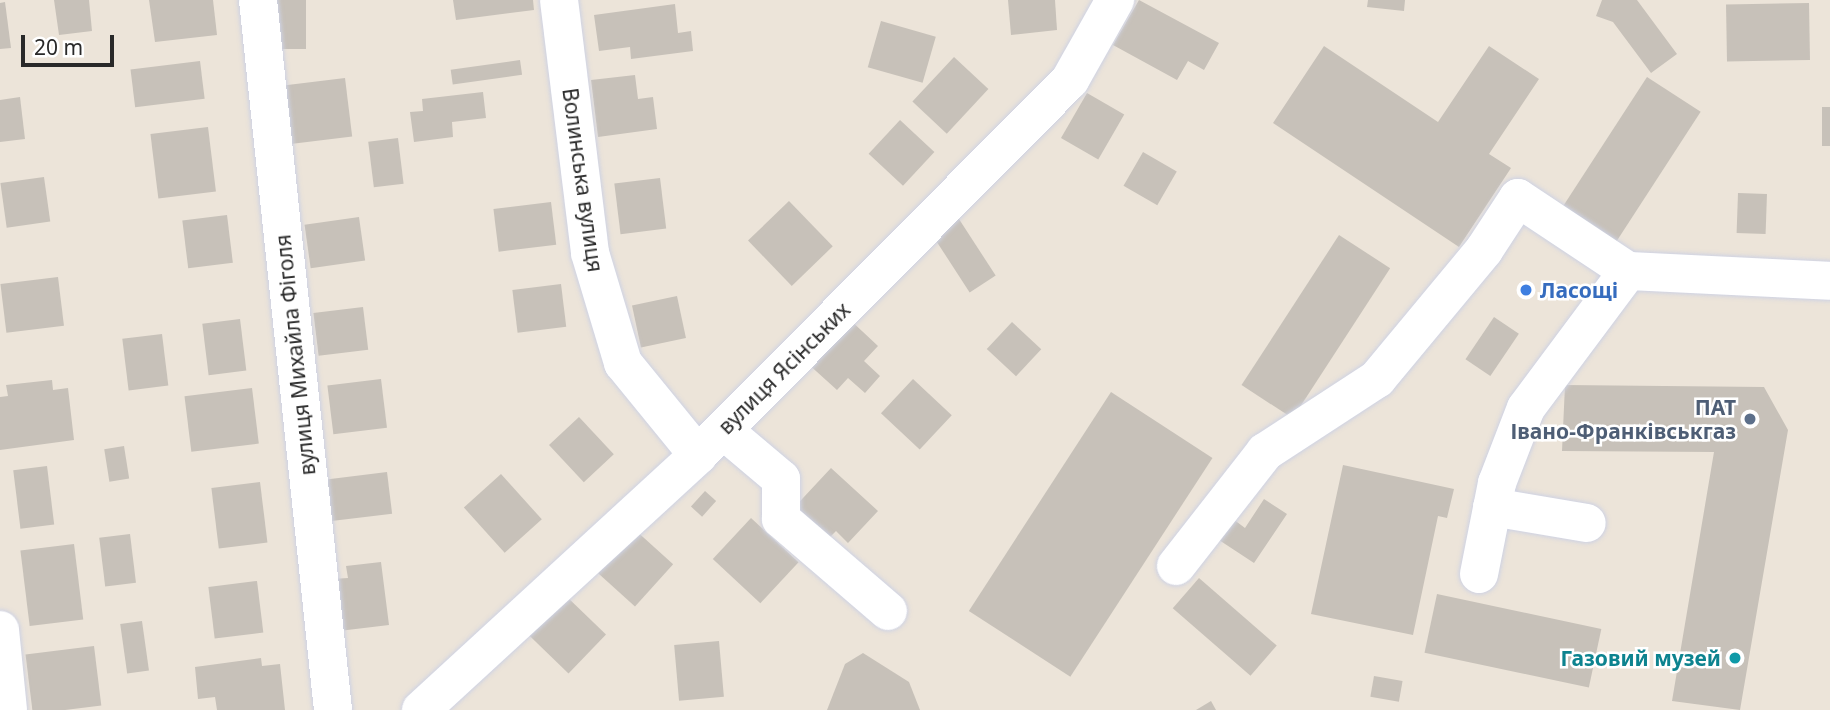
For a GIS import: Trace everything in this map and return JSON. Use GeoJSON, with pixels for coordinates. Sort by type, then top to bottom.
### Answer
{"type":"FeatureCollection","features":[{"type":"Feature","properties":{"kind":"street","name":"вулиця Михайла Фіголя"},"geometry":{"type":"LineString","coordinates":[[258,0],[333,710]]}},
{"type":"Feature","properties":{"kind":"street","name":"Волинська вулиця"},"geometry":{"type":"LineString","coordinates":[[559,0],[590,253],[623,363],[710,443],[781,479],[781,519],[888,611]]}},
{"type":"Feature","properties":{"kind":"street","name":"вулиця Ясінських"},"geometry":{"type":"LineString","coordinates":[[421,710],[710,443],[1070,80],[1115,0]]}},
{"type":"Feature","properties":{"kind":"street"},"geometry":{"type":"LineString","coordinates":[[1176,566],[1265,453],[1377,379],[1484,250],[1518,198],[1628,271],[1830,281]]}},
{"type":"Feature","properties":{"kind":"street"},"geometry":{"type":"LineString","coordinates":[[1479,574],[1492,507],[1526,408],[1628,271]]}},
{"type":"Feature","properties":{"kind":"street"},"geometry":{"type":"LineString","coordinates":[[1492,507],[1587,523]]}},
{"type":"Feature","properties":{"kind":"street"},"geometry":{"type":"LineString","coordinates":[[0,630],[8,710]]}},
{"type":"Feature","properties":{"kind":"building"},"geometry":{"type":"Polygon","coordinates":[[[54,0],[89,0],[92,31],[59,35],[54,0]]]}},
{"type":"Feature","properties":{"kind":"building"},"geometry":{"type":"Polygon","coordinates":[[[149,0],[213,0],[217,35],[155,42],[149,0]]]}},
{"type":"Feature","properties":{"kind":"building"},"geometry":{"type":"Polygon","coordinates":[[[275,0],[306,0],[306,49],[275,49],[275,0]]]}},
{"type":"Feature","properties":{"kind":"building"},"geometry":{"type":"Polygon","coordinates":[[[453,0],[533,0],[534,10],[456,20],[453,0]]]}},
{"type":"Feature","properties":{"kind":"building"},"geometry":{"type":"Polygon","coordinates":[[[1008,0],[1055,0],[1057,30],[1011,35],[1008,0]]]}},
{"type":"Feature","properties":{"kind":"building"},"geometry":{"type":"Polygon","coordinates":[[[1139,0],[1219,43],[1204,70],[1188,61],[1177,80],[1113,45],[1139,0]]]}},
{"type":"Feature","properties":{"kind":"building"},"geometry":{"type":"Polygon","coordinates":[[[1368,0],[1405,0],[1404,11],[1367,7],[1368,0]]]}},
{"type":"Feature","properties":{"kind":"building"},"geometry":{"type":"Polygon","coordinates":[[[1602,0],[1637,0],[1677,54],[1651,73],[1613,22],[1596,16],[1602,0]]]}},
{"type":"Feature","properties":{"kind":"building"},"geometry":{"type":"Polygon","coordinates":[[[5,2],[11,48],[0,49],[0,3],[5,2]]]}},
{"type":"Feature","properties":{"kind":"building"},"geometry":{"type":"Polygon","coordinates":[[[1809,3],[1810,60],[1727,61],[1726,4],[1809,3]]]}},
{"type":"Feature","properties":{"kind":"building"},"geometry":{"type":"Polygon","coordinates":[[[675,4],[678,33],[691,31],[693,51],[631,59],[630,47],[599,51],[594,15],[675,4]]]}},
{"type":"Feature","properties":{"kind":"building"},"geometry":{"type":"Polygon","coordinates":[[[881,21],[936,37],[923,83],[868,67],[881,21]]]}},
{"type":"Feature","properties":{"kind":"building"},"geometry":{"type":"Polygon","coordinates":[[[1324,46],[1438,122],[1489,46],[1539,79],[1489,154],[1511,168],[1459,247],[1273,123],[1324,46]]]}},
{"type":"Feature","properties":{"kind":"building"},"geometry":{"type":"Polygon","coordinates":[[[954,57],[988,89],[947,134],[912,102],[954,57]]]}},
{"type":"Feature","properties":{"kind":"building"},"geometry":{"type":"Polygon","coordinates":[[[520,60],[522,75],[453,85],[451,70],[520,60]]]}},
{"type":"Feature","properties":{"kind":"building"},"geometry":{"type":"Polygon","coordinates":[[[200,61],[205,99],[135,107],[131,70],[200,61]]]}},
{"type":"Feature","properties":{"kind":"building"},"geometry":{"type":"Polygon","coordinates":[[[635,75],[638,99],[653,97],[657,129],[598,137],[591,80],[635,75]]]}},
{"type":"Feature","properties":{"kind":"building"},"geometry":{"type":"Polygon","coordinates":[[[1647,77],[1701,112],[1615,244],[1561,210],[1647,77]]]}},
{"type":"Feature","properties":{"kind":"building"},"geometry":{"type":"Polygon","coordinates":[[[345,78],[352,137],[291,144],[283,86],[345,78]]]}},
{"type":"Feature","properties":{"kind":"building"},"geometry":{"type":"Polygon","coordinates":[[[483,92],[486,118],[452,122],[453,137],[414,142],[410,112],[423,111],[422,99],[483,92]]]}},
{"type":"Feature","properties":{"kind":"building"},"geometry":{"type":"Polygon","coordinates":[[[1087,93],[1124,114],[1098,160],[1061,138],[1087,93]]]}},
{"type":"Feature","properties":{"kind":"building"},"geometry":{"type":"Polygon","coordinates":[[[20,97],[25,139],[0,142],[0,100],[20,97]]]}},
{"type":"Feature","properties":{"kind":"building"},"geometry":{"type":"Polygon","coordinates":[[[1822,107],[1830,107],[1830,146],[1822,146],[1822,107]]]}},
{"type":"Feature","properties":{"kind":"building"},"geometry":{"type":"Polygon","coordinates":[[[900,120],[934,152],[903,186],[869,154],[900,120]]]}},
{"type":"Feature","properties":{"kind":"building"},"geometry":{"type":"Polygon","coordinates":[[[208,127],[216,192],[158,199],[150,134],[208,127]]]}},
{"type":"Feature","properties":{"kind":"building"},"geometry":{"type":"Polygon","coordinates":[[[398,138],[404,184],[374,187],[368,142],[398,138]]]}},
{"type":"Feature","properties":{"kind":"building"},"geometry":{"type":"Polygon","coordinates":[[[1143,152],[1177,172],[1157,205],[1124,186],[1143,152]]]}},
{"type":"Feature","properties":{"kind":"building"},"geometry":{"type":"Polygon","coordinates":[[[44,177],[50,222],[7,228],[0,183],[44,177]]]}},
{"type":"Feature","properties":{"kind":"building"},"geometry":{"type":"Polygon","coordinates":[[[660,178],[666,229],[621,234],[614,184],[660,178]]]}},
{"type":"Feature","properties":{"kind":"building"},"geometry":{"type":"Polygon","coordinates":[[[1738,193],[1767,194],[1766,234],[1737,233],[1738,193]]]}},
{"type":"Feature","properties":{"kind":"building"},"geometry":{"type":"Polygon","coordinates":[[[789,201],[833,246],[792,286],[748,241],[789,201]]]}},
{"type":"Feature","properties":{"kind":"building"},"geometry":{"type":"Polygon","coordinates":[[[551,202],[556,245],[499,252],[493,209],[551,202]]]}},
{"type":"Feature","properties":{"kind":"building"},"geometry":{"type":"Polygon","coordinates":[[[227,215],[233,263],[188,268],[182,220],[227,215]]]}},
{"type":"Feature","properties":{"kind":"building"},"geometry":{"type":"Polygon","coordinates":[[[957,216],[996,276],[970,292],[931,233],[957,216]]]}},
{"type":"Feature","properties":{"kind":"building"},"geometry":{"type":"Polygon","coordinates":[[[359,217],[365,261],[311,268],[305,225],[359,217]]]}},
{"type":"Feature","properties":{"kind":"building"},"geometry":{"type":"Polygon","coordinates":[[[1339,235],[1390,268],[1293,418],[1242,385],[1339,235]]]}},
{"type":"Feature","properties":{"kind":"building"},"geometry":{"type":"Polygon","coordinates":[[[58,277],[64,326],[6,333],[0,284],[58,277]]]}},
{"type":"Feature","properties":{"kind":"building"},"geometry":{"type":"Polygon","coordinates":[[[561,284],[566,327],[518,333],[512,290],[561,284]]]}},
{"type":"Feature","properties":{"kind":"building"},"geometry":{"type":"Polygon","coordinates":[[[677,296],[686,338],[641,348],[632,306],[677,296]]]}},
{"type":"Feature","properties":{"kind":"building"},"geometry":{"type":"Polygon","coordinates":[[[363,307],[368,350],[319,356],[313,313],[363,307]]]}},
{"type":"Feature","properties":{"kind":"building"},"geometry":{"type":"Polygon","coordinates":[[[847,317],[878,346],[864,361],[880,376],[865,393],[848,378],[837,390],[806,362],[847,317]]]}},
{"type":"Feature","properties":{"kind":"building"},"geometry":{"type":"Polygon","coordinates":[[[1494,317],[1519,334],[1490,376],[1465,359],[1494,317]]]}},
{"type":"Feature","properties":{"kind":"building"},"geometry":{"type":"Polygon","coordinates":[[[240,319],[246,371],[209,375],[202,324],[240,319]]]}},
{"type":"Feature","properties":{"kind":"building"},"geometry":{"type":"Polygon","coordinates":[[[1012,322],[1041,349],[1016,376],[987,349],[1012,322]]]}},
{"type":"Feature","properties":{"kind":"building"},"geometry":{"type":"Polygon","coordinates":[[[162,334],[168,386],[129,390],[122,339],[162,334]]]}},
{"type":"Feature","properties":{"kind":"building"},"geometry":{"type":"Polygon","coordinates":[[[381,379],[387,428],[333,434],[327,386],[381,379]]]}},
{"type":"Feature","properties":{"kind":"building"},"geometry":{"type":"Polygon","coordinates":[[[913,379],[952,415],[920,450],[881,413],[913,379]]]}},
{"type":"Feature","properties":{"kind":"building"},"geometry":{"type":"Polygon","coordinates":[[[52,380],[53,390],[68,388],[74,440],[0,450],[0,397],[8,396],[6,385],[52,380]]]}},
{"type":"Feature","properties":{"kind":"building"},"geometry":{"type":"Polygon","coordinates":[[[1565,385],[1764,387],[1788,430],[1740,710],[1672,701],[1714,452],[1562,451],[1565,385]]]}},
{"type":"Feature","properties":{"kind":"building"},"geometry":{"type":"Polygon","coordinates":[[[252,388],[259,444],[191,452],[185,396],[252,388]]]}},
{"type":"Feature","properties":{"kind":"building"},"geometry":{"type":"Polygon","coordinates":[[[1111,392],[1212,458],[1070,677],[969,611],[1111,392]]]}},
{"type":"Feature","properties":{"kind":"building"},"geometry":{"type":"Polygon","coordinates":[[[579,417],[614,454],[584,482],[549,445],[579,417]]]}},
{"type":"Feature","properties":{"kind":"building"},"geometry":{"type":"Polygon","coordinates":[[[124,446],[129,479],[109,482],[104,449],[124,446]]]}},
{"type":"Feature","properties":{"kind":"building"},"geometry":{"type":"Polygon","coordinates":[[[1343,465],[1454,489],[1447,518],[1438,516],[1413,635],[1311,614],[1343,465]]]}},
{"type":"Feature","properties":{"kind":"building"},"geometry":{"type":"Polygon","coordinates":[[[47,466],[54,525],[20,529],[13,470],[47,466]]]}},
{"type":"Feature","properties":{"kind":"building"},"geometry":{"type":"Polygon","coordinates":[[[831,468],[878,511],[848,543],[836,531],[823,544],[789,513],[831,468]]]}},
{"type":"Feature","properties":{"kind":"building"},"geometry":{"type":"Polygon","coordinates":[[[387,472],[392,514],[332,521],[326,479],[387,472]]]}},
{"type":"Feature","properties":{"kind":"building"},"geometry":{"type":"Polygon","coordinates":[[[501,474],[542,519],[505,553],[464,507],[501,474]]]}},
{"type":"Feature","properties":{"kind":"building"},"geometry":{"type":"Polygon","coordinates":[[[260,482],[267,543],[219,549],[211,488],[260,482]]]}},
{"type":"Feature","properties":{"kind":"building"},"geometry":{"type":"Polygon","coordinates":[[[705,491],[716,501],[702,517],[691,507],[705,491]]]}},
{"type":"Feature","properties":{"kind":"building"},"geometry":{"type":"Polygon","coordinates":[[[1264,499],[1287,514],[1254,563],[1219,540],[1233,519],[1245,528],[1264,499]]]}},
{"type":"Feature","properties":{"kind":"building"},"geometry":{"type":"Polygon","coordinates":[[[751,518],[799,562],[760,603],[713,559],[751,518]]]}},
{"type":"Feature","properties":{"kind":"building"},"geometry":{"type":"Polygon","coordinates":[[[633,528],[673,564],[635,606],[595,570],[633,528]]]}},
{"type":"Feature","properties":{"kind":"building"},"geometry":{"type":"Polygon","coordinates":[[[130,534],[136,583],[105,586],[99,538],[130,534]]]}},
{"type":"Feature","properties":{"kind":"building"},"geometry":{"type":"Polygon","coordinates":[[[74,544],[83,619],[30,626],[20,551],[74,544]]]}},
{"type":"Feature","properties":{"kind":"building"},"geometry":{"type":"Polygon","coordinates":[[[381,562],[389,625],[339,631],[333,579],[348,578],[346,566],[381,562]]]}},
{"type":"Feature","properties":{"kind":"building"},"geometry":{"type":"Polygon","coordinates":[[[1199,578],[1277,646],[1250,676],[1173,608],[1199,578]]]}},
{"type":"Feature","properties":{"kind":"building"},"geometry":{"type":"Polygon","coordinates":[[[257,581],[263,633],[215,639],[208,587],[257,581]]]}},
{"type":"Feature","properties":{"kind":"building"},"geometry":{"type":"Polygon","coordinates":[[[1437,594],[1601,629],[1589,688],[1425,653],[1437,594]]]}},
{"type":"Feature","properties":{"kind":"building"},"geometry":{"type":"Polygon","coordinates":[[[565,595],[606,635],[568,673],[527,634],[565,595]]]}},
{"type":"Feature","properties":{"kind":"building"},"geometry":{"type":"Polygon","coordinates":[[[142,621],[149,671],[127,674],[120,624],[142,621]]]}},
{"type":"Feature","properties":{"kind":"building"},"geometry":{"type":"Polygon","coordinates":[[[719,641],[724,697],[679,701],[674,645],[719,641]]]}},
{"type":"Feature","properties":{"kind":"building"},"geometry":{"type":"Polygon","coordinates":[[[94,646],[101,706],[65,710],[32,710],[26,654],[94,646]]]}},
{"type":"Feature","properties":{"kind":"building"},"geometry":{"type":"Polygon","coordinates":[[[863,653],[909,682],[920,710],[827,710],[845,664],[863,653]]]}},
{"type":"Feature","properties":{"kind":"building"},"geometry":{"type":"Polygon","coordinates":[[[261,658],[262,666],[280,664],[285,710],[217,710],[215,697],[198,699],[195,667],[261,658]]]}},
{"type":"Feature","properties":{"kind":"building"},"geometry":{"type":"Polygon","coordinates":[[[1374,676],[1403,681],[1399,702],[1370,697],[1374,676]]]}},
{"type":"Feature","properties":{"kind":"building"},"geometry":{"type":"Polygon","coordinates":[[[1211,701],[1216,710],[1196,710],[1211,701]]]}},
{"type":"Feature","properties":{"kind":"place","name":"Ласощі"},"geometry":{"type":"Point","coordinates":[1526,290]}},
{"type":"Feature","properties":{"kind":"place","name":"ПАТ Івано-Франківськгаз"},"geometry":{"type":"Point","coordinates":[1750,419]}},
{"type":"Feature","properties":{"kind":"place","name":"Газовий музей"},"geometry":{"type":"Point","coordinates":[1735,658]}}]}
